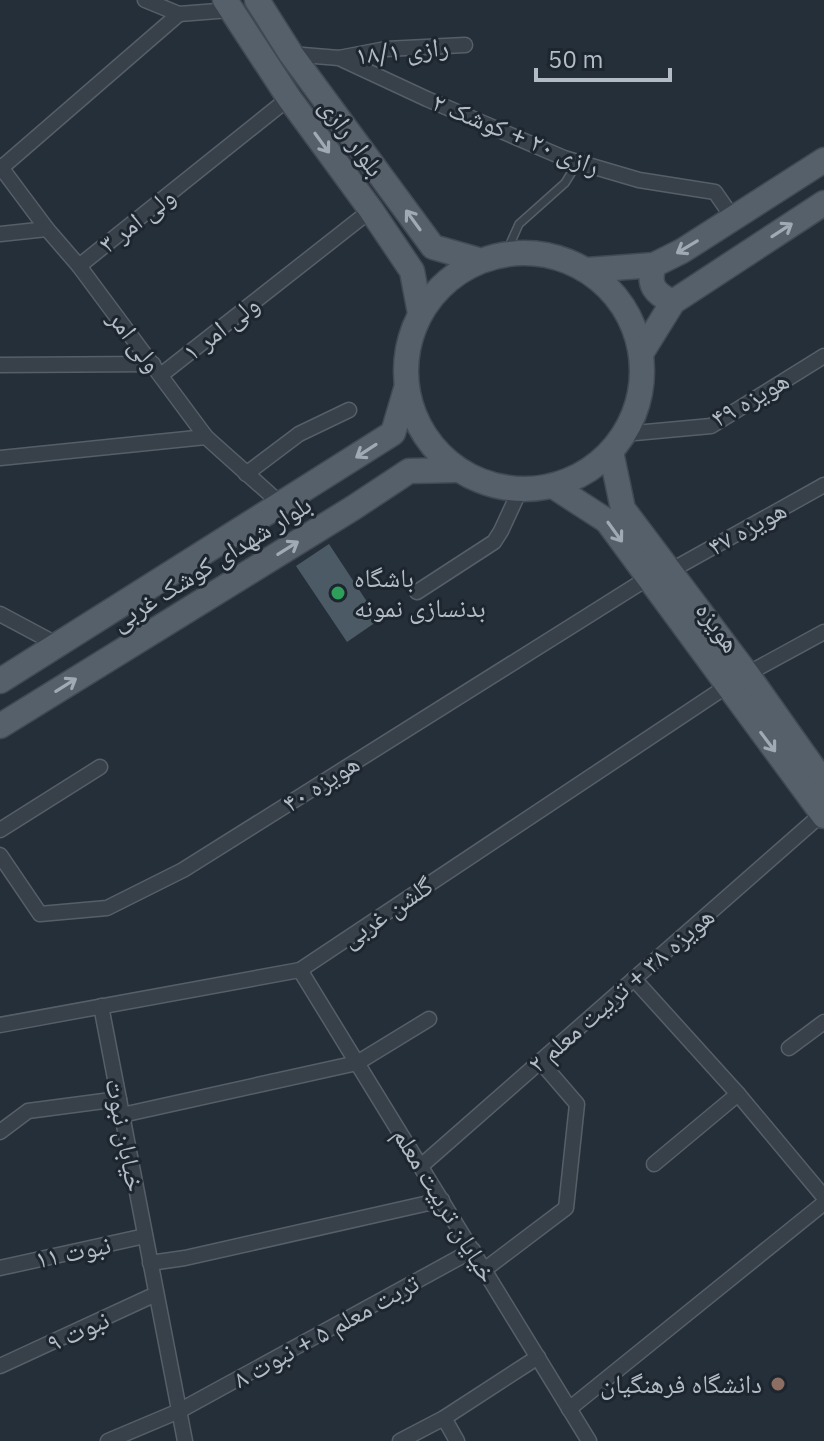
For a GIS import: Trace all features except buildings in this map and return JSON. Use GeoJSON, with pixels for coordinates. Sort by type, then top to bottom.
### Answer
{"type":"FeatureCollection","features":[{"type":"Feature","properties":{"kind":"main road","name":"بلوار رازی"},"geometry":{"type":"LineString","coordinates":[[263,2],[291,54],[433,247],[475,259]]}},
{"type":"Feature","properties":{"kind":"main road","name":"بلوار رازی"},"geometry":{"type":"LineString","coordinates":[[228,5],[289,98],[412,271],[420,313]]}},
{"type":"Feature","properties":{"kind":"main road"},"geometry":{"type":"LineString","coordinates":[[587,270],[654,265],[682,251],[824,160]]}},
{"type":"Feature","properties":{"kind":"main road"},"geometry":{"type":"LineString","coordinates":[[642,352],[673,302],[824,203]]}},
{"type":"Feature","properties":{"kind":"main road"},"geometry":{"type":"LineString","coordinates":[[506,253],[548,254],[587,270],[611,290],[630,316],[642,352],[643,376],[637,407],[618,443],[579,476],[553,486],[520,490],[487,484],[457,470],[423,435],[406,389],[407,350],[420,313],[440,287],[475,259],[506,253]]}},
{"type":"Feature","properties":{"kind":"main road"},"geometry":{"type":"LineString","coordinates":[[654,265],[650,277],[654,289],[673,302]]}},
{"type":"Feature","properties":{"kind":"main road","name":"بلوار شهدای کوشک غربی"},"geometry":{"type":"LineString","coordinates":[[0,681],[393,433],[406,389]]}},
{"type":"Feature","properties":{"kind":"main road","name":"هویزه"},"geometry":{"type":"LineString","coordinates":[[618,443],[623,509],[659,574],[737,680],[823,815]]}},
{"type":"Feature","properties":{"kind":"main road","name":"بلوار شهدای کوشک غربی"},"geometry":{"type":"LineString","coordinates":[[0,726],[409,471],[457,470]]}},
{"type":"Feature","properties":{"kind":"main road","name":"هویزه"},"geometry":{"type":"LineString","coordinates":[[553,486],[607,521],[659,574]]}},
{"type":"Feature","properties":{"kind":"main road","name":"هویزه"},"geometry":{"type":"LineString","coordinates":[[737,680],[823,779]]}},
{"type":"Feature","properties":{"kind":"street"},"geometry":{"type":"LineString","coordinates":[[145,0],[179,14]]}},
{"type":"Feature","properties":{"kind":"street"},"geometry":{"type":"LineString","coordinates":[[1,168],[179,14],[228,5]]}},
{"type":"Feature","properties":{"kind":"street","name":"رازی ۱۸/۱"},"geometry":{"type":"LineString","coordinates":[[339,58],[386,49],[465,45]]}},
{"type":"Feature","properties":{"kind":"street","name":"رازی ۲۰ + کوشک ۲"},"geometry":{"type":"LineString","coordinates":[[291,54],[339,58],[564,158],[639,180],[715,192],[733,218]]}},
{"type":"Feature","properties":{"kind":"street","name":"ولی امر ۳"},"geometry":{"type":"LineString","coordinates":[[79,266],[289,98]]}},
{"type":"Feature","properties":{"kind":"street","name":"ولی امر"},"geometry":{"type":"LineString","coordinates":[[1,168],[79,266],[206,437],[282,505]]}},
{"type":"Feature","properties":{"kind":"street","name":"ولی امر ۱"},"geometry":{"type":"LineString","coordinates":[[157,370],[281,281],[371,210]]}},
{"type":"Feature","properties":{"kind":"street"},"geometry":{"type":"LineString","coordinates":[[0,234],[47,229]]}},
{"type":"Feature","properties":{"kind":"street","name":"هویزه ۴۹"},"geometry":{"type":"LineString","coordinates":[[618,443],[711,426],[824,356]]}},
{"type":"Feature","properties":{"kind":"street"},"geometry":{"type":"LineString","coordinates":[[0,365],[157,370]]}},
{"type":"Feature","properties":{"kind":"street"},"geometry":{"type":"LineString","coordinates":[[246,474],[299,434],[349,410]]}},
{"type":"Feature","properties":{"kind":"street"},"geometry":{"type":"LineString","coordinates":[[0,458],[206,437]]}},
{"type":"Feature","properties":{"kind":"street","name":"هویزه ۴۷"},"geometry":{"type":"LineString","coordinates":[[659,574],[824,485]]}},
{"type":"Feature","properties":{"kind":"street"},"geometry":{"type":"LineString","coordinates":[[417,592],[494,542],[520,490]]}},
{"type":"Feature","properties":{"kind":"street","name":"هویزه ۴۰"},"geometry":{"type":"LineString","coordinates":[[0,855],[40,914],[107,908],[183,870],[659,574]]}},
{"type":"Feature","properties":{"kind":"street"},"geometry":{"type":"LineString","coordinates":[[0,614],[58,645]]}},
{"type":"Feature","properties":{"kind":"street","name":"گلشن غربی"},"geometry":{"type":"LineString","coordinates":[[0,1025],[300,970],[737,680],[824,632]]}},
{"type":"Feature","properties":{"kind":"street"},"geometry":{"type":"LineString","coordinates":[[0,830],[100,767]]}},
{"type":"Feature","properties":{"kind":"street","name":"هویزه ۳۸ + تربیت معلم ۲"},"geometry":{"type":"LineString","coordinates":[[421,1166],[823,815]]}},
{"type":"Feature","properties":{"kind":"street","name":"خیایان تربیت معلم"},"geometry":{"type":"LineString","coordinates":[[300,970],[589,1441]]}},
{"type":"Feature","properties":{"kind":"street"},"geometry":{"type":"LineString","coordinates":[[569,1409],[824,1200],[738,1094],[634,979]]}},
{"type":"Feature","properties":{"kind":"street","name":"خیابان نبوت"},"geometry":{"type":"LineString","coordinates":[[101,1006],[185,1441]]}},
{"type":"Feature","properties":{"kind":"street"},"geometry":{"type":"LineString","coordinates":[[122,1115],[357,1063],[429,1019]]}},
{"type":"Feature","properties":{"kind":"street"},"geometry":{"type":"LineString","coordinates":[[789,1048],[824,1022]]}},
{"type":"Feature","properties":{"kind":"street"},"geometry":{"type":"LineString","coordinates":[[484,1270],[566,1208],[577,1104],[540,1061]]}},
{"type":"Feature","properties":{"kind":"street"},"geometry":{"type":"LineString","coordinates":[[654,1164],[738,1094]]}},
{"type":"Feature","properties":{"kind":"street"},"geometry":{"type":"LineString","coordinates":[[0,1132],[28,1111],[119,1099]]}},
{"type":"Feature","properties":{"kind":"street"},"geometry":{"type":"LineString","coordinates":[[150,1263],[185,1258],[442,1200]]}},
{"type":"Feature","properties":{"kind":"street","name":"نبوت ۱۱"},"geometry":{"type":"LineString","coordinates":[[0,1268],[145,1236]]}},
{"type":"Feature","properties":{"kind":"street","name":"تربت معلم ۵ + نبوت ۸"},"geometry":{"type":"LineString","coordinates":[[108,1441],[179,1411],[473,1250]]}},
{"type":"Feature","properties":{"kind":"street","name":"نبوت ۹"},"geometry":{"type":"LineString","coordinates":[[0,1366],[156,1294]]}},
{"type":"Feature","properties":{"kind":"street"},"geometry":{"type":"LineString","coordinates":[[400,1441],[444,1418],[538,1357]]}},
{"type":"Feature","properties":{"kind":"street"},"geometry":{"type":"LineString","coordinates":[[444,1418],[457,1441]]}},
{"type":"Feature","properties":{"kind":"lane"},"geometry":{"type":"LineString","coordinates":[[506,253],[519,224],[565,183],[578,162]]}},
{"type":"Feature","properties":{"kind":"place","name":"باشگاه بدنسازی نمونه"},"geometry":{"type":"Point","coordinates":[338,593]}},
{"type":"Feature","properties":{"kind":"place","name":"دانشگاه فرهنگیان"},"geometry":{"type":"Point","coordinates":[778,1384]}}]}
